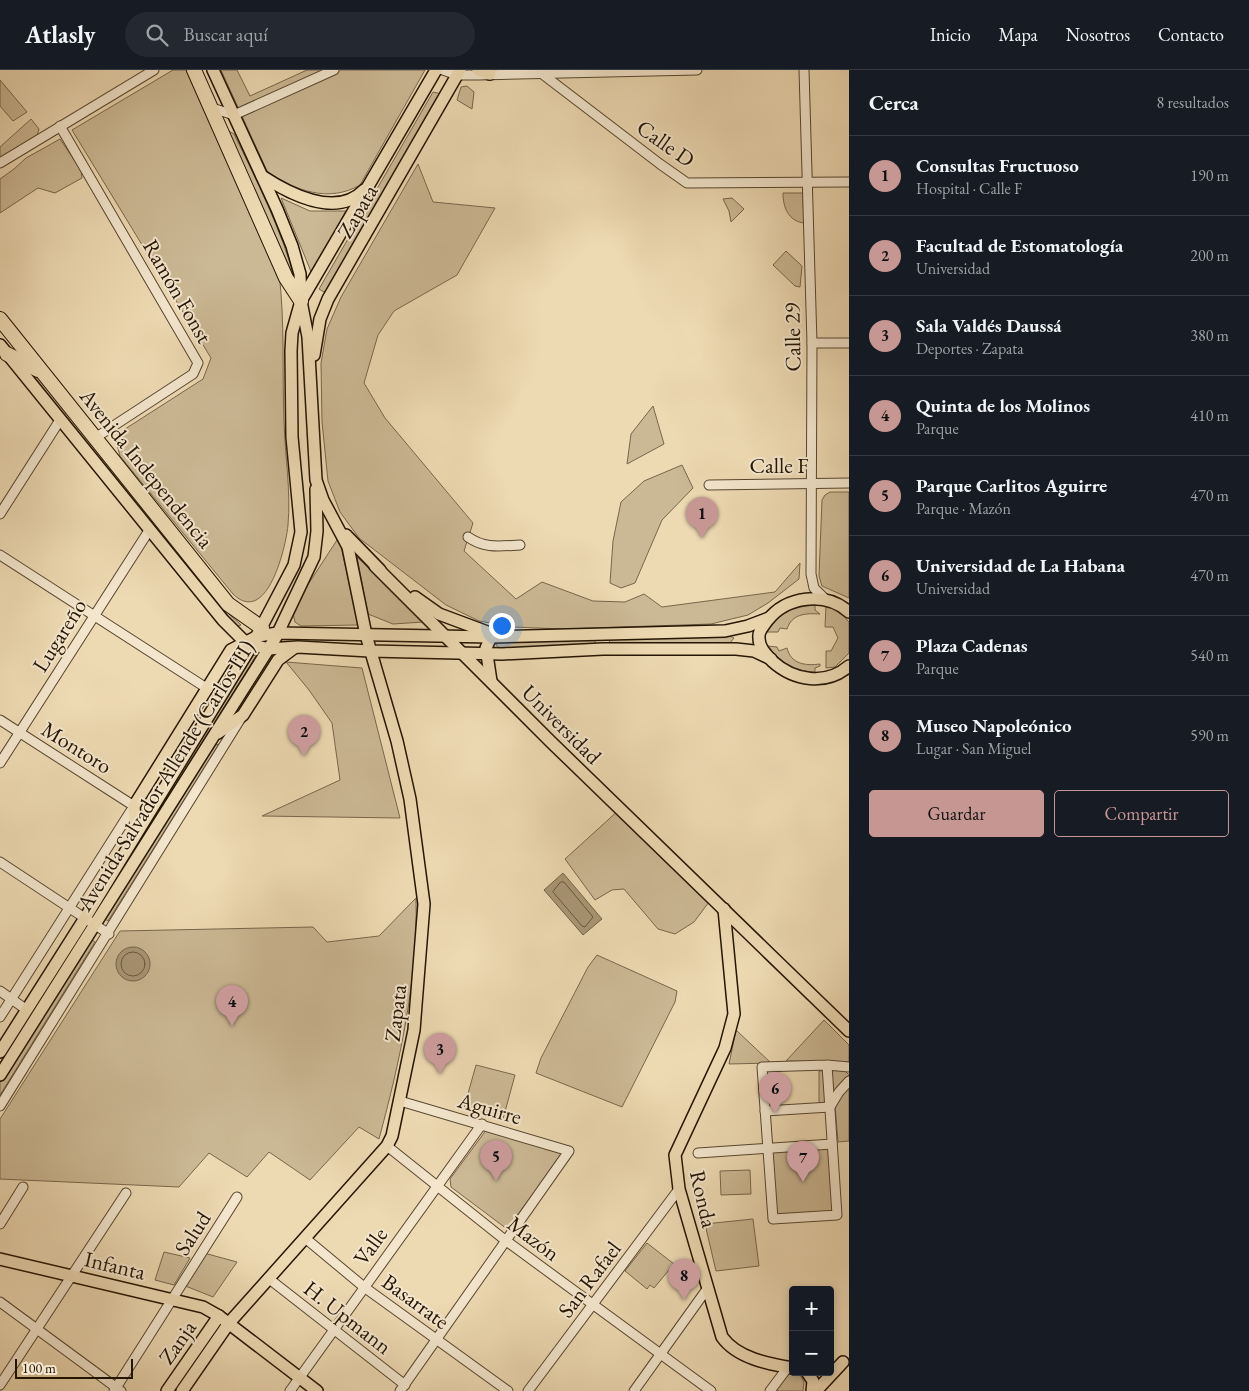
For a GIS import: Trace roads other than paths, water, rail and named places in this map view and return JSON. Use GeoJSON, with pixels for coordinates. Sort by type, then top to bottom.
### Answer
{"type":"FeatureCollection","features":[{"type":"Feature","properties":{"kind":"highway"},"geometry":{"type":"LineString","coordinates":[[194,70],[286,278],[301,301]]}},
{"type":"Feature","properties":{"kind":"highway","name":"Avenida Independencia"},"geometry":{"type":"LineString","coordinates":[[0,318],[228,604],[263,636]]}},
{"type":"Feature","properties":{"kind":"highway"},"geometry":{"type":"LineString","coordinates":[[4,349],[42,372]]}},
{"type":"Feature","properties":{"kind":"main road"},"geometry":{"type":"LineString","coordinates":[[213,70],[292,246],[300,274],[301,301]]}},
{"type":"Feature","properties":{"kind":"main road","name":"Zapata"},"geometry":{"type":"LineString","coordinates":[[300,517],[292,437],[291,384],[292,333],[301,301],[436,70]]}},
{"type":"Feature","properties":{"kind":"main road"},"geometry":{"type":"LineString","coordinates":[[478,70],[490,74]]}},
{"type":"Feature","properties":{"kind":"main road","name":"Zapata"},"geometry":{"type":"LineString","coordinates":[[311,379],[320,319],[328,299],[414,154],[458,72]]}},
{"type":"Feature","properties":{"kind":"main road"},"geometry":{"type":"LineString","coordinates":[[262,176],[297,195],[323,202],[345,201],[361,193],[368,185]]}},
{"type":"Feature","properties":{"kind":"main road","name":"Zapata"},"geometry":{"type":"LineString","coordinates":[[229,1324],[387,1146],[392,1136],[414,1030],[424,904],[410,799],[397,742],[366,635],[348,548],[340,529],[323,500],[316,480],[308,337],[301,301]]}},
{"type":"Feature","properties":{"kind":"main road","name":"Avenida Independencia"},"geometry":{"type":"LineString","coordinates":[[4,349],[226,625],[263,636],[268,649],[298,647],[487,654],[603,649],[736,649],[754,651],[792,674],[810,678],[830,677],[849,666]]}},
{"type":"Feature","properties":{"kind":"main road","name":"Avenida Salvador Allende (Carlos III)"},"geometry":{"type":"LineString","coordinates":[[263,636],[285,618],[314,557],[318,531],[316,480]]}},
{"type":"Feature","properties":{"kind":"main road","name":"Avenida Salvador Allende (Carlos III)"},"geometry":{"type":"LineString","coordinates":[[0,1052],[85,918],[136,833],[263,636],[300,547],[300,517]]}},
{"type":"Feature","properties":{"kind":"main road"},"geometry":{"type":"LineString","coordinates":[[340,529],[375,566],[439,614],[495,636]]}},
{"type":"Feature","properties":{"kind":"main road","name":"Universidad"},"geometry":{"type":"LineString","coordinates":[[375,566],[499,690],[724,909],[736,935],[752,936],[849,1031]]}},
{"type":"Feature","properties":{"kind":"main road"},"geometry":{"type":"LineString","coordinates":[[263,636],[495,636],[726,631],[748,626],[769,618],[784,607],[799,600],[824,599],[848,611]]}},
{"type":"Feature","properties":{"kind":"main road"},"geometry":{"type":"LineString","coordinates":[[231,650],[263,636],[285,618]]}},
{"type":"Feature","properties":{"kind":"main road"},"geometry":{"type":"LineString","coordinates":[[769,618],[760,630],[759,640],[761,648],[771,660]]}},
{"type":"Feature","properties":{"kind":"main road"},"geometry":{"type":"LineString","coordinates":[[136,833],[134,806],[231,650],[230,634],[226,625]]}},
{"type":"Feature","properties":{"kind":"main road"},"geometry":{"type":"LineString","coordinates":[[603,633],[603,649]]}},
{"type":"Feature","properties":{"kind":"main road"},"geometry":{"type":"LineString","coordinates":[[263,636],[298,647]]}},
{"type":"Feature","properties":{"kind":"main road","name":"Avenida Salvador Allende (Carlos III)"},"geometry":{"type":"LineString","coordinates":[[0,1075],[268,649],[263,636]]}},
{"type":"Feature","properties":{"kind":"main road"},"geometry":{"type":"LineString","coordinates":[[491,681],[487,642],[495,636]]}},
{"type":"Feature","properties":{"kind":"main road"},"geometry":{"type":"LineString","coordinates":[[211,739],[243,715],[278,660],[289,650],[298,647]]}},
{"type":"Feature","properties":{"kind":"main road"},"geometry":{"type":"LineString","coordinates":[[499,690],[494,680],[493,672],[501,659],[510,654]]}},
{"type":"Feature","properties":{"kind":"main road","name":"Ronda"},"geometry":{"type":"LineString","coordinates":[[724,909],[736,935],[734,1014],[725,1048],[675,1155],[679,1189],[722,1337],[728,1345],[744,1356],[789,1368]]}},
{"type":"Feature","properties":{"kind":"main road","name":"Infanta"},"geometry":{"type":"LineString","coordinates":[[0,1259],[192,1303],[219,1316],[229,1324]]}},
{"type":"Feature","properties":{"kind":"main road","name":"Zanja"},"geometry":{"type":"LineString","coordinates":[[167,1391],[219,1316]]}},
{"type":"Feature","properties":{"kind":"main road"},"geometry":{"type":"LineString","coordinates":[[229,1324],[317,1391]]}},
{"type":"Feature","properties":{"kind":"main road","name":"Zanja"},"geometry":{"type":"LineString","coordinates":[[182,1391],[229,1324]]}},
{"type":"Feature","properties":{"kind":"main road"},"geometry":{"type":"LineString","coordinates":[[816,1391],[846,1362]]}},
{"type":"Feature","properties":{"kind":"main road"},"geometry":{"type":"LineString","coordinates":[[809,1376],[813,1382],[812,1391]]}},
{"type":"Feature","properties":{"kind":"street"},"geometry":{"type":"LineString","coordinates":[[0,163],[154,70]]}},
{"type":"Feature","properties":{"kind":"street"},"geometry":{"type":"LineString","coordinates":[[212,108],[234,115],[334,70]]}},
{"type":"Feature","properties":{"kind":"street"},"geometry":{"type":"LineString","coordinates":[[443,70],[490,74],[697,70]]}},
{"type":"Feature","properties":{"kind":"street","name":"Calle 29"},"geometry":{"type":"LineString","coordinates":[[804,70],[812,343],[812,583],[816,593],[824,599]]}},
{"type":"Feature","properties":{"kind":"street","name":"Calle D"},"geometry":{"type":"LineString","coordinates":[[541,73],[682,181],[692,184],[849,182]]}},
{"type":"Feature","properties":{"kind":"street"},"geometry":{"type":"LineString","coordinates":[[561,88],[562,78],[567,73]]}},
{"type":"Feature","properties":{"kind":"street","name":"Ramón Fonst"},"geometry":{"type":"LineString","coordinates":[[60,126],[198,363],[193,374],[95,438]]}},
{"type":"Feature","properties":{"kind":"street"},"geometry":{"type":"LineString","coordinates":[[812,343],[849,342]]}},
{"type":"Feature","properties":{"kind":"street"},"geometry":{"type":"LineString","coordinates":[[0,514],[60,420]]}},
{"type":"Feature","properties":{"kind":"street","name":"Calle F"},"geometry":{"type":"LineString","coordinates":[[709,484],[849,483]]}},
{"type":"Feature","properties":{"kind":"street","name":"Lugareño"},"geometry":{"type":"LineString","coordinates":[[0,763],[150,529]]}},
{"type":"Feature","properties":{"kind":"street"},"geometry":{"type":"LineString","coordinates":[[468,537],[478,544],[491,547],[520,545]]}},
{"type":"Feature","properties":{"kind":"street"},"geometry":{"type":"LineString","coordinates":[[0,555],[208,689]]}},
{"type":"Feature","properties":{"kind":"street","name":"Avenida Salvador Allende (Carlos III)"},"geometry":{"type":"LineString","coordinates":[[0,1106],[109,934],[243,715]]}},
{"type":"Feature","properties":{"kind":"street","name":"Montoro"},"geometry":{"type":"LineString","coordinates":[[0,720],[134,806]]}},
{"type":"Feature","properties":{"kind":"street","name":"Avenida Salvador Allende (Carlos III)"},"geometry":{"type":"LineString","coordinates":[[0,1017],[134,806]]}},
{"type":"Feature","properties":{"kind":"street"},"geometry":{"type":"LineString","coordinates":[[0,862],[109,934]]}},
{"type":"Feature","properties":{"kind":"street"},"geometry":{"type":"LineString","coordinates":[[0,991],[27,1010]]}},
{"type":"Feature","properties":{"kind":"street"},"geometry":{"type":"LineString","coordinates":[[827,1065],[837,1214],[773,1219],[762,1067],[827,1065],[849,1067]]}},
{"type":"Feature","properties":{"kind":"street"},"geometry":{"type":"LineString","coordinates":[[830,1107],[838,1092],[849,1081]]}},
{"type":"Feature","properties":{"kind":"street","name":"Aguirre"},"geometry":{"type":"LineString","coordinates":[[400,1102],[482,1124],[569,1151],[505,1240]]}},
{"type":"Feature","properties":{"kind":"street"},"geometry":{"type":"LineString","coordinates":[[765,1112],[830,1107]]}},
{"type":"Feature","properties":{"kind":"street","name":"Valle"},"geometry":{"type":"LineString","coordinates":[[290,1391],[482,1124]]}},
{"type":"Feature","properties":{"kind":"street"},"geometry":{"type":"LineString","coordinates":[[698,1153],[832,1144]]}},
{"type":"Feature","properties":{"kind":"street","name":"Mazón"},"geometry":{"type":"LineString","coordinates":[[387,1146],[505,1240],[711,1391]]}},
{"type":"Feature","properties":{"kind":"street"},"geometry":{"type":"LineString","coordinates":[[0,1224],[23,1187]]}},
{"type":"Feature","properties":{"kind":"street","name":"San Rafael"},"geometry":{"type":"LineString","coordinates":[[528,1391],[679,1189]]}},
{"type":"Feature","properties":{"kind":"street"},"geometry":{"type":"LineString","coordinates":[[0,1385],[126,1193]]}},
{"type":"Feature","properties":{"kind":"street","name":"Salud"},"geometry":{"type":"LineString","coordinates":[[118,1390],[171,1298],[237,1197]]}},
{"type":"Feature","properties":{"kind":"street","name":"Basarrate"},"geometry":{"type":"LineString","coordinates":[[305,1238],[364,1287],[508,1391]]}},
{"type":"Feature","properties":{"kind":"street"},"geometry":{"type":"LineString","coordinates":[[402,1388],[505,1240]]}},
{"type":"Feature","properties":{"kind":"street","name":"H. Upmann"},"geometry":{"type":"LineString","coordinates":[[268,1278],[335,1330],[402,1388]]}},
{"type":"Feature","properties":{"kind":"street"},"geometry":{"type":"LineString","coordinates":[[634,1391],[707,1289]]}},
{"type":"Feature","properties":{"kind":"street"},"geometry":{"type":"LineString","coordinates":[[0,1302],[118,1390]]}},
{"type":"Feature","properties":{"kind":"street"},"geometry":{"type":"LineString","coordinates":[[770,1391],[789,1369]]}},
{"type":"Feature","properties":{"kind":"water"},"geometry":{"type":"Polygon","coordinates":[[[563,873],[602,919],[583,935],[544,890],[563,873]]]}},
{"type":"Feature","properties":{"kind":"water"},"geometry":{"type":"Polygon","coordinates":[[[133,947],[145,952],[150,964],[145,976],[133,981],[121,976],[116,964],[121,952],[133,947]]]}},
{"type":"Feature","properties":{"kind":"place","name":"Consultas Fructuoso"},"geometry":{"type":"Point","coordinates":[702,538]}},
{"type":"Feature","properties":{"kind":"place","name":"Facultad de Estomatología"},"geometry":{"type":"Point","coordinates":[304,756]}},
{"type":"Feature","properties":{"kind":"place","name":"Quinta de los Molinos"},"geometry":{"type":"Point","coordinates":[232,1026]}},
{"type":"Feature","properties":{"kind":"place","name":"Sala Valdés Daussá"},"geometry":{"type":"Point","coordinates":[440,1074]}},
{"type":"Feature","properties":{"kind":"place","name":"Universidad de La Habana"},"geometry":{"type":"Point","coordinates":[775,1113]}},
{"type":"Feature","properties":{"kind":"place","name":"Parque Carlitos Aguirre"},"geometry":{"type":"Point","coordinates":[496,1181]}},
{"type":"Feature","properties":{"kind":"place","name":"Plaza Cadenas"},"geometry":{"type":"Point","coordinates":[803,1182]}},
{"type":"Feature","properties":{"kind":"place","name":"Museo Napoleónico"},"geometry":{"type":"Point","coordinates":[684,1300]}}]}
